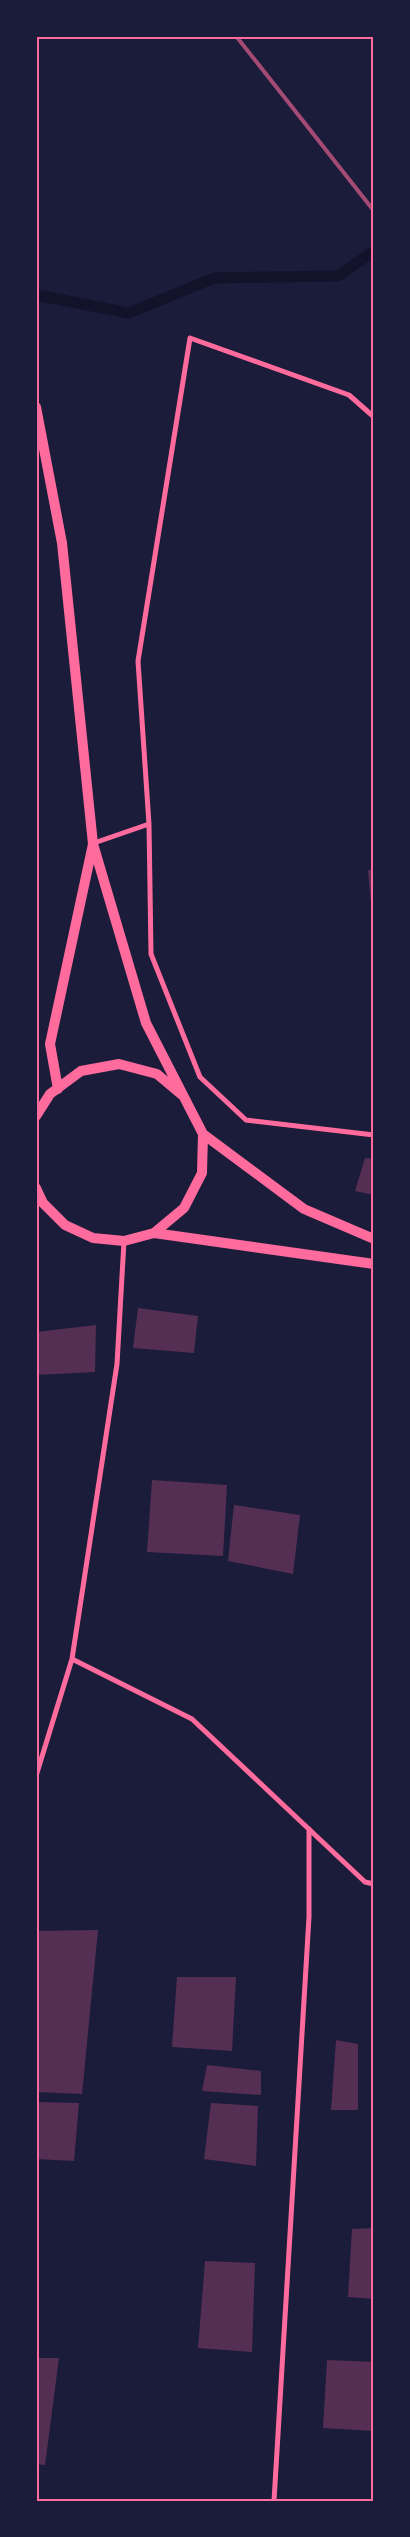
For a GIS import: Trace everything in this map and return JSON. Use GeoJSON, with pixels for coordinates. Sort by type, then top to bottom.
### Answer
{"type":"FeatureCollection","features":[{"type":"Feature","properties":{"kind":"main road"},"geometry":{"type":"LineString","coordinates":[[36,407],[62,544],[93,844],[146,1023],[202,1134],[202,1173],[184,1208],[154,1233]]}},
{"type":"Feature","properties":{"kind":"main road"},"geometry":{"type":"LineString","coordinates":[[58,1089],[50,1044],[93,844]]}},
{"type":"Feature","properties":{"kind":"main road"},"geometry":{"type":"LineString","coordinates":[[36,1116],[40,1106],[50,1094],[82,1071],[120,1064],[157,1074],[186,1099]]}},
{"type":"Feature","properties":{"kind":"main road"},"geometry":{"type":"LineString","coordinates":[[202,1134],[304,1209],[374,1238]]}},
{"type":"Feature","properties":{"kind":"main road"},"geometry":{"type":"LineString","coordinates":[[36,1188],[39,1204],[65,1225],[93,1238],[124,1241],[154,1233],[374,1264]]}},
{"type":"Feature","properties":{"kind":"street"},"geometry":{"type":"LineString","coordinates":[[374,417],[350,395],[190,338],[138,661],[149,824],[152,954],[200,1077],[246,1120],[374,1134]]}},
{"type":"Feature","properties":{"kind":"street"},"geometry":{"type":"LineString","coordinates":[[93,844],[149,824]]}},
{"type":"Feature","properties":{"kind":"street"},"geometry":{"type":"LineString","coordinates":[[36,1776],[72,1659],[117,1364],[124,1241]]}},
{"type":"Feature","properties":{"kind":"street"},"geometry":{"type":"LineString","coordinates":[[72,1659],[192,1719],[365,1882],[374,1884]]}},
{"type":"Feature","properties":{"kind":"street"},"geometry":{"type":"LineString","coordinates":[[274,2501],[309,1918],[309,1829]]}},
{"type":"Feature","properties":{"kind":"building"},"geometry":{"type":"Polygon","coordinates":[[[374,869],[374,916],[372,916],[368,870],[374,869]]]}},
{"type":"Feature","properties":{"kind":"building"},"geometry":{"type":"Polygon","coordinates":[[[365,1158],[374,1159],[374,1195],[355,1191],[365,1158]]]}},
{"type":"Feature","properties":{"kind":"building"},"geometry":{"type":"Polygon","coordinates":[[[138,1308],[198,1316],[194,1353],[133,1348],[138,1308]]]}},
{"type":"Feature","properties":{"kind":"building"},"geometry":{"type":"Polygon","coordinates":[[[96,1325],[95,1372],[36,1375],[36,1332],[96,1325]]]}},
{"type":"Feature","properties":{"kind":"building"},"geometry":{"type":"Polygon","coordinates":[[[152,1480],[227,1485],[223,1556],[147,1552],[152,1480]]]}},
{"type":"Feature","properties":{"kind":"building"},"geometry":{"type":"Polygon","coordinates":[[[234,1505],[300,1515],[293,1574],[228,1561],[234,1505]]]}},
{"type":"Feature","properties":{"kind":"building"},"geometry":{"type":"Polygon","coordinates":[[[98,1930],[82,2094],[36,2092],[36,1931],[98,1930]]]}},
{"type":"Feature","properties":{"kind":"building"},"geometry":{"type":"Polygon","coordinates":[[[177,1977],[236,1977],[232,2051],[172,2047],[177,1977]]]}},
{"type":"Feature","properties":{"kind":"building"},"geometry":{"type":"Polygon","coordinates":[[[336,2040],[358,2044],[358,2110],[331,2110],[336,2040]]]}},
{"type":"Feature","properties":{"kind":"building"},"geometry":{"type":"Polygon","coordinates":[[[207,2065],[261,2071],[261,2095],[202,2091],[207,2065]]]}},
{"type":"Feature","properties":{"kind":"building"},"geometry":{"type":"Polygon","coordinates":[[[36,2102],[79,2103],[74,2161],[36,2159],[36,2102]]]}},
{"type":"Feature","properties":{"kind":"building"},"geometry":{"type":"Polygon","coordinates":[[[211,2103],[258,2106],[256,2166],[204,2159],[211,2103]]]}},
{"type":"Feature","properties":{"kind":"building"},"geometry":{"type":"Polygon","coordinates":[[[374,2228],[374,2299],[348,2297],[352,2229],[374,2228]]]}},
{"type":"Feature","properties":{"kind":"building"},"geometry":{"type":"Polygon","coordinates":[[[205,2261],[255,2263],[252,2352],[198,2348],[205,2261]]]}},
{"type":"Feature","properties":{"kind":"building"},"geometry":{"type":"Polygon","coordinates":[[[36,2358],[59,2358],[45,2465],[36,2464],[36,2358]]]}},
{"type":"Feature","properties":{"kind":"building"},"geometry":{"type":"Polygon","coordinates":[[[327,2360],[374,2362],[374,2431],[323,2428],[327,2360]]]}},
{"type":"Feature","properties":{"kind":"waterway"},"geometry":{"type":"LineString","coordinates":[[36,295],[129,313],[214,278],[338,276],[374,251]]}},
{"type":"Feature","properties":{"kind":"railway"},"geometry":{"type":"LineString","coordinates":[[236,36],[374,211]]}}]}
